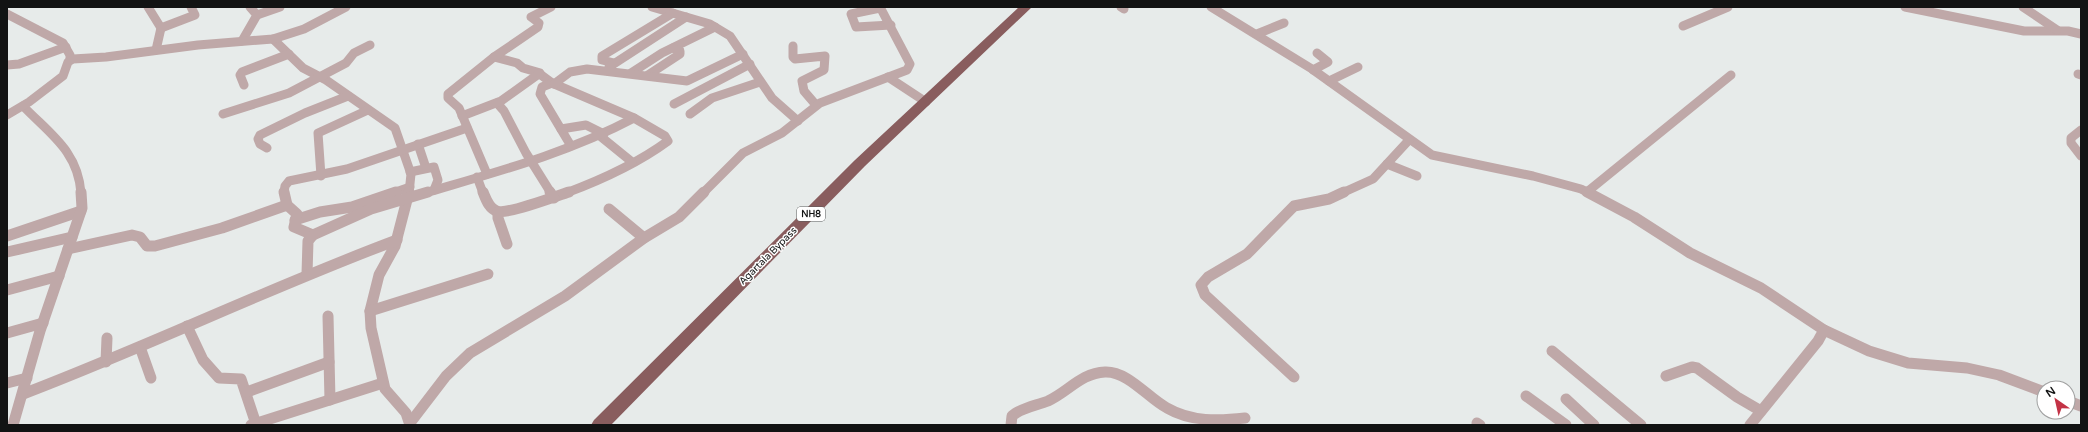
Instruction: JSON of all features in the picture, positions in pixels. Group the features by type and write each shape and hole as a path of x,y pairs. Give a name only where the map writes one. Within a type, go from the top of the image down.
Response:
{"highway":[{"name":"Agartala Bypass","path":"600,425 860,163 1026,7"}],"street":[{"path":"156,50 161,28 149,8 160,7"},
{"path":"161,28 195,15 191,7"},
{"path":"250,7 257,15"},
{"path":"242,41 257,15 280,7"},
{"path":"70,60 79,57 106,57 156,50 273,39 304,29 346,7"},
{"path":"487,174 459,108 448,98 448,94 494,57 538,27 538,23 531,17 551,7"},
{"path":"653,7 715,27 733,39 760,82 777,104 798,121"},
{"path":"410,424 446,376 470,353 565,296 644,238 679,216 727,171 740,155 782,133 816,105 907,70 910,64 891,25 880,7 851,14 856,27 867,28 891,25"},
{"path":"1211,7 1314,70 1409,140 1432,155 1440,158 1533,176 1566,184 1587,192 1634,217 1690,253 1761,288 1824,330 1869,351 1908,363 1967,368 1999,374 2036,389"},
{"path":"1683,26 1728,7"},
{"path":"1905,7 2024,31 2057,30 2081,34"},
{"path":"2023,7 2057,30"},
{"path":"614,63 602,60 602,56 673,13"},
{"path":"7,14 35,26 63,43 70,55 70,60 63,76 23,106 7,115"},
{"path":"604,70 686,17"},
{"path":"1257,34 1284,23"},
{"path":"631,73 673,48 715,27"},
{"path":"273,39 303,68 320,77 395,128 400,138 410,172 410,192 397,240 379,275 370,311 371,328 385,389 406,413 410,424"},
{"path":"223,114 289,93 346,63 358,49 370,45"},
{"path":"793,46 792,57 825,56 824,70 802,81 804,91 816,105"},
{"path":"7,65 19,64 66,47"},
{"path":"648,75 680,54 680,51 673,48"},
{"path":"1314,70 1328,62 1317,53"},
{"path":"244,85 240,75 242,72 289,54"},
{"path":"571,146 540,94 542,87 553,84 573,71 587,69 648,75 687,81 726,60 743,54"},
{"path":"477,178 487,201 492,209 498,212 554,198 582,187 666,144 668,141 665,136 634,118 553,84 540,73 523,68 516,63 494,57"},
{"path":"674,104 750,64"},
{"path":"1329,81 1358,67"},
{"path":"462,116 497,103 540,73"},
{"path":"1587,192 1731,75"},
{"path":"888,77 926,102"},
{"path":"690,114 712,98 760,82"},
{"path":"267,148 260,144 258,139 260,135 305,113 348,96"},
{"path":"497,103 504,111 530,161 554,198"},
{"path":"13,425 43,323 81,211 81,190 74,160 60,142 23,106"},
{"path":"321,176 318,133 368,110"},
{"path":"295,220 320,212 352,207 410,192 434,190 477,178 602,135 634,118"},
{"path":"561,129 586,125 602,135 632,162"},
{"path":"313,235 294,227 296,212 287,205 284,194 286,184 289,181 321,176 347,169 467,128"},
{"path":"2081,130 2071,138 2071,143 2081,156"},
{"path":"1294,377 1205,295 1201,285 1208,277 1247,254 1294,206 1329,198 1373,179 1409,140"},
{"path":"418,144 426,168"},
{"path":"1386,164 1416,176"},
{"path":"410,172 433,167 436,169 438,180 434,190"},
{"path":"307,274 308,241 313,235 410,192"},
{"path":"68,249 132,235 140,237 147,246 156,246 222,228 287,205"},
{"path":"609,209 644,238"},
{"path":"7,236 81,211"},
{"path":"498,212 498,218 507,244"},
{"path":"7,252 72,237"},
{"path":"23,394 106,362 307,274 397,240"},
{"path":"370,311 488,274"},
{"path":"7,290 59,276"},
{"path":"328,316 330,400"},
{"path":"7,333 43,323"},
{"path":"188,326 203,360 219,378 241,379 247,392 254,425 272,422 330,400 383,383"},
{"path":"1750,425 1818,341 1824,330"},
{"path":"106,362 107,338"},
{"path":"140,347 151,378"},
{"path":"1552,351 1641,425"},
{"path":"247,392 329,362"},
{"path":"1666,376 1692,366 1737,397 1761,411"},
{"path":"1011,425 1012,416 1017,411 1053,398 1084,376 1107,372 1120,375 1149,398 1168,409 1185,416 1216,421 1245,418"},
{"path":"7,383 27,378"},
{"path":"1526,396 1566,425"},
{"path":"1566,399 1594,425"}]}
